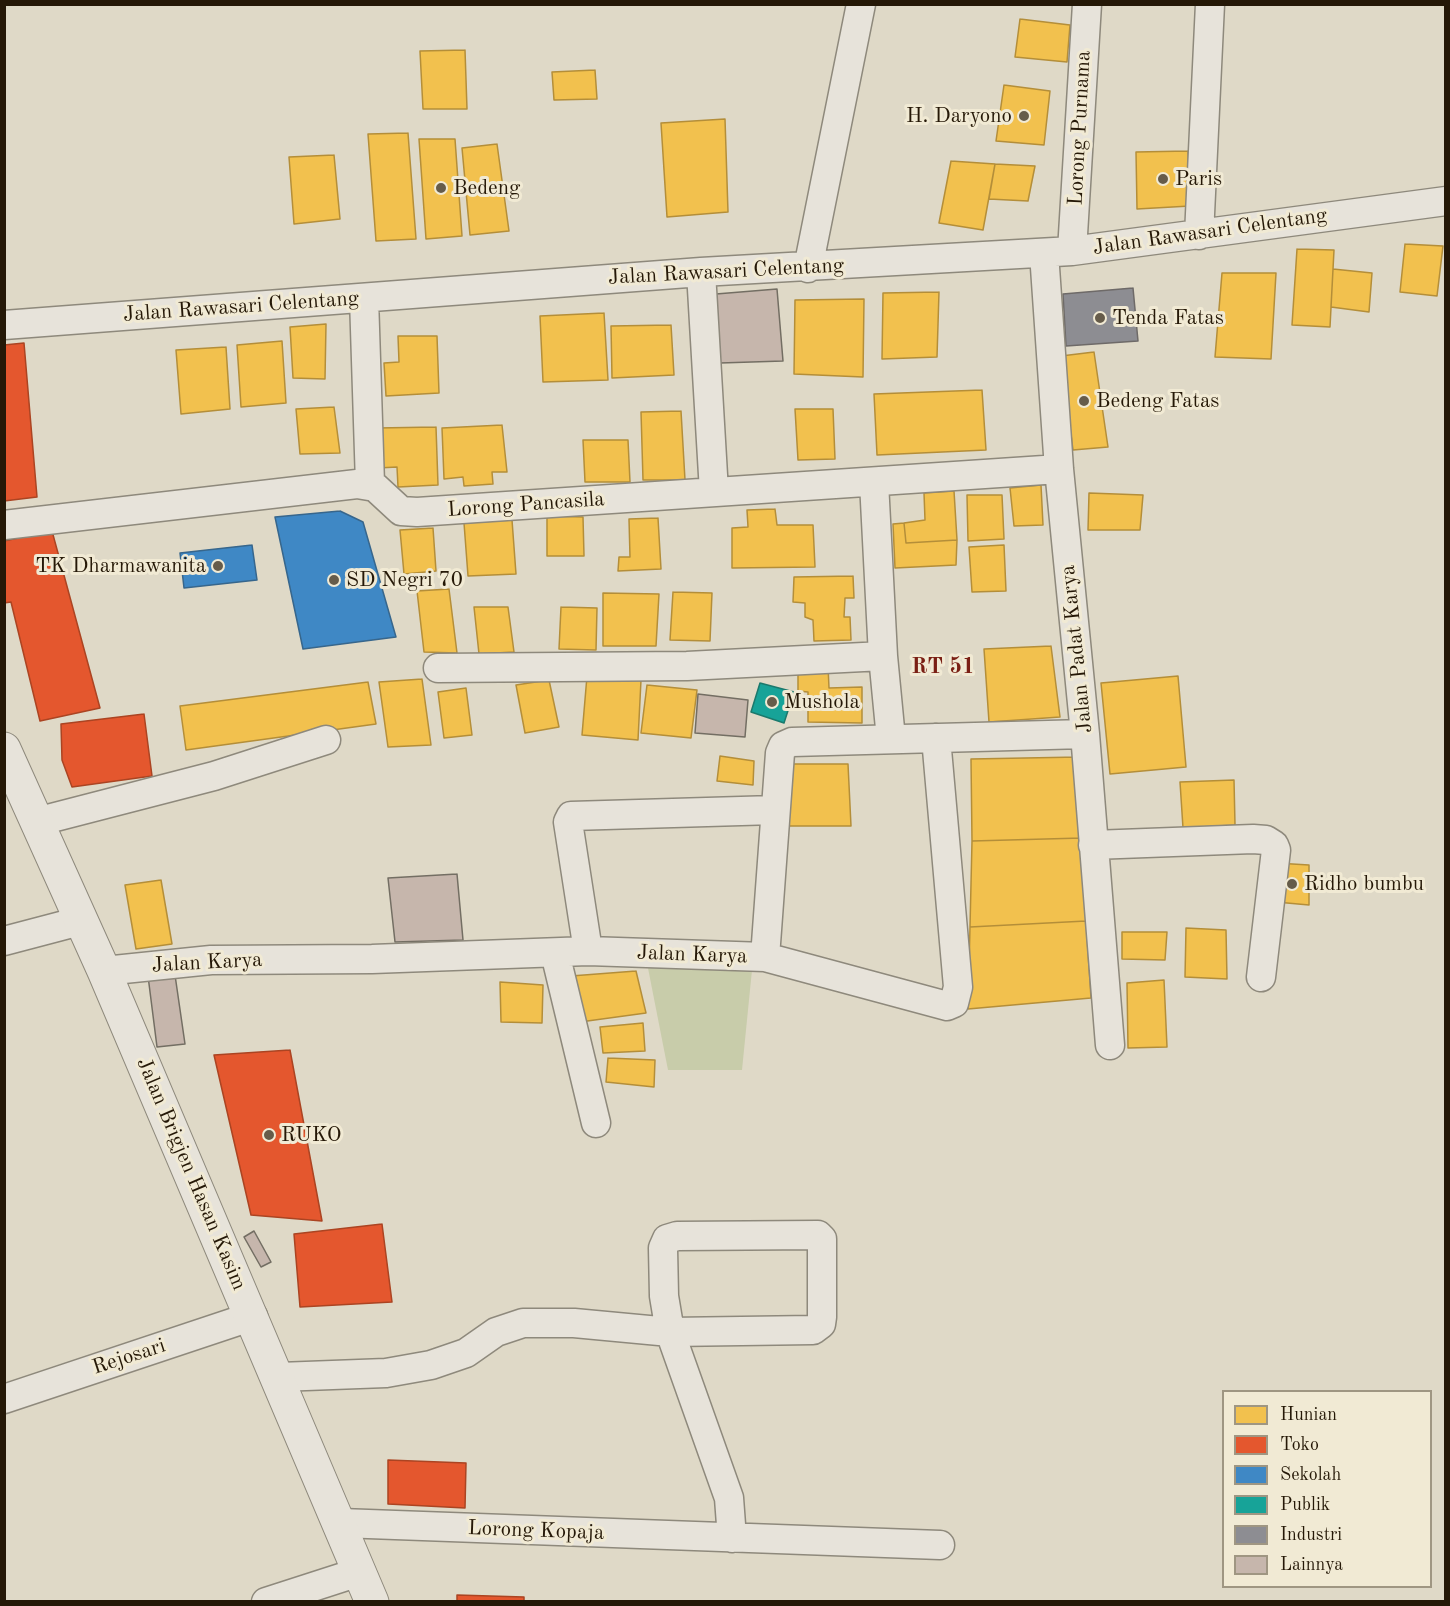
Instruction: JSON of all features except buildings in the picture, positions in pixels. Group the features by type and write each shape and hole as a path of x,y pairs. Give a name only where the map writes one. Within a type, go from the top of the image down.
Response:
{"street":[{"path":"808,268 861,4"},
{"name":"Lorong Purnama","path":"1072,251 1087,4"},
{"path":"1199,235 1210,4"},
{"name":"Jalan Rawasari Celentang","path":"4,325 701,272 808,268 1072,251 1446,201"},
{"name":"Jalan Padat Karya","path":"1044,253 1059,469 1085,734 1110,1045"},
{"path":"701,272 714,492"},
{"path":"4,525 329,486 370,484 364,297"},
{"name":"Lorong Pancasila","path":"370,484 397,509 406,512 1059,469"},
{"path":"874,482 883,656 891,739"},
{"path":"438,668 687,666 883,656"},
{"name":"Jalan Karya","path":"104,971 211,960 372,959 588,951 765,957 780,753 787,743 1085,734"},
{"path":"765,957 947,1006 954,1003 958,987 936,738"},
{"path":"36,822 214,776 326,740"},
{"name":"Jalan Brigjen Hasan Kasim","path":"4,749 104,971 279,1377 366,1587"},
{"path":"588,951 568,822 571,816 775,810"},
{"path":"1093,844 1253,839 1266,840 1274,845 1276,850 1262,977"},
{"path":"4,941 80,921"},
{"path":"555,953 596,1123"},
{"path":"279,1377 386,1373 431,1365 466,1353 496,1332 523,1323 574,1323 670,1332 818,1329 822,1317 822,1239 818,1235 677,1236 667,1239 663,1252 664,1296 670,1332 729,1498 732,1538"},
{"name":"Rejosari","path":"4,1399 253,1316"},
{"name":"Lorong Kopaja","path":"341,1523 940,1545"},
{"path":"266,1602 366,1587"}],"green space":[{"path":"647,963 752,970 742,1070 668,1070"}],"place":[{"name":"H. Daryono","path":"1024,116"},
{"name":"Paris","path":"1163,179"},
{"name":"Bedeng","path":"441,188"},
{"name":"Tenda Fatas","path":"1100,318"},
{"name":"Bedeng Fatas","path":"1084,401"},
{"name":"TK Dharmawanita","path":"218,566"},
{"name":"SD Negri 70","path":"334,580"},
{"name":"Mushola","path":"772,702"},
{"name":"Ridho bumbu","path":"1292,884"},
{"name":"RUKO","path":"269,1135"}],"district":[{"name":"RT 51","path":"943,667"}]}
